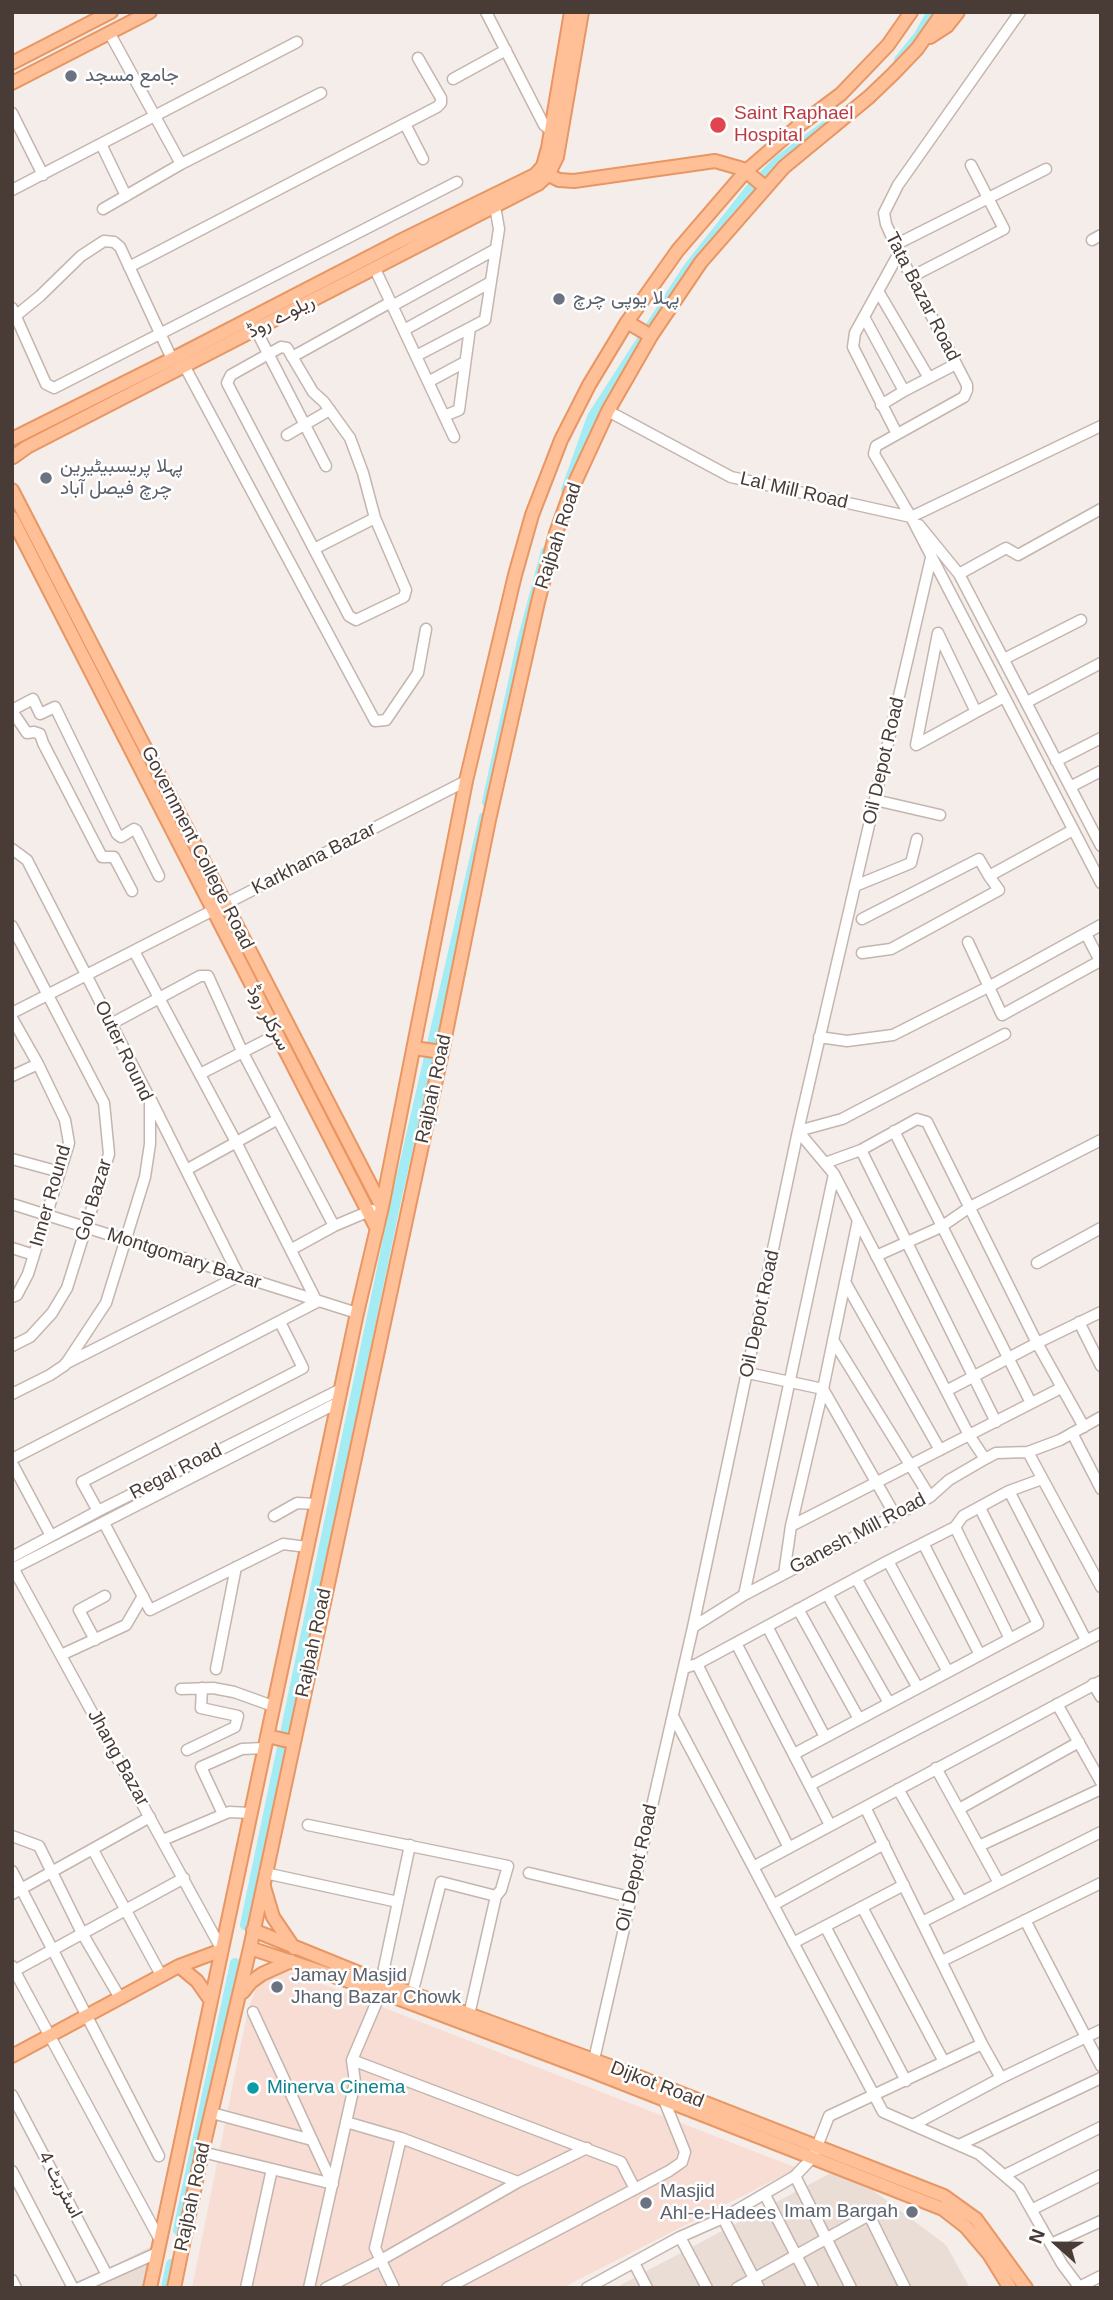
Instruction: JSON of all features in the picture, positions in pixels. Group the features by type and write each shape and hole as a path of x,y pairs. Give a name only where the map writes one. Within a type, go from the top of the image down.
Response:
{"main road":[{"path":"12,83 150,12"},
{"path":"544,173 570,12"},
{"path":"544,173 556,157 582,12"},
{"name":"Rajbah Road","path":"150,2288 198,2072 357,1312 382,1207 388,1166 417,1048 466,781 532,515 561,440 589,385 678,250 756,179 800,153 869,97 922,43 943,12"},
{"path":"922,43 947,26 958,12"},
{"name":"Rajbah Road","path":"174,2288 212,2113 217,2077 250,1948 290,1741 489,820 556,533 571,491 608,411 650,336 756,179 797,127 841,94 888,45 910,13"},
{"path":"12,63 106,14"},
{"path":"544,173 559,180 574,181 715,160 733,165 756,179"},
{"name":"ریلوے روڈ","path":"13,456 528,190 544,173"},
{"name":"ریلوے روڈ","path":"12,439 398,242 544,173"},
{"path":"629,323 650,336"},
{"path":"12,463 13,456"},
{"name":"Government College Road","path":"12,490 382,1207"},
{"path":"12,518 84,659 97,654"},
{"name":"سرکلر روڈ","path":"84,659 377,1229"},
{"path":"417,1048 440,1052"},
{"path":"363,1169 388,1166"},
{"path":"268,1741 290,1741"},
{"path":"239,1999 251,1982 293,1954 272,1917 264,1879"},
{"name":"Dijkot Road","path":"253,1930 293,1954 592,2066 626,2072 943,2208 966,2227 989,2254 1010,2288"},
{"name":"Dijkot Road","path":"250,1948 293,1954"},
{"path":"12,2056 161,1975 222,1950"},
{"path":"179,1966 197,1981 211,2001"},
{"name":"Dijkot Road","path":"381,1987 412,1994 469,2015 592,2066 664,2100 815,2152 910,2181 944,2196 963,2208 990,2235 1026,2288"},
{"path":"198,2072 217,2077"}],"street":[{"path":"486,12 544,125 551,131"},
{"name":"Tata Bazar Road","path":"1020,12 898,185 884,213 897,248 967,385 964,397 876,446 874,454 911,517 1101,883"},
{"path":"110,34 181,164"},
{"path":"12,190 297,42"},
{"path":"453,79 506,50"},
{"path":"129,267 441,103 418,58"},
{"path":"103,209 181,164 321,93"},
{"path":"12,113 43,175"},
{"path":"405,124 423,159"},
{"path":"101,144 126,196"},
{"path":"911,277 1004,229 971,165"},
{"path":"897,434 853,347 855,333 897,248 1046,169"},
{"path":"172,359 161,334 120,247 114,242 104,242 81,256 14,314 46,384 54,388 161,334 457,182"},
{"path":"416,356 485,320 499,229 495,206"},
{"path":"292,358 496,249"},
{"path":"375,269 454,437"},
{"path":"404,330 491,282"},
{"path":"878,291 929,378"},
{"path":"864,317 904,391"},
{"path":"444,416 459,410 470,328"},
{"path":"256,330 326,466"},
{"path":"285,347 313,393 330,410 350,438 363,472 375,519 406,590 404,597 353,619 349,616 227,383 231,376 268,355 285,347"},
{"path":"428,382 465,362"},
{"path":"881,405 956,364"},
{"path":"185,367 375,721 386,720 418,673 426,629"},
{"path":"287,435 330,410"},
{"name":"Lal Mill Road","path":"608,411 731,477 911,517"},
{"path":"911,517 1101,426"},
{"path":"959,574 1006,548 1018,555 1101,509"},
{"name":"Tata Bazar Road","path":"911,517 935,542 959,574 1101,846"},
{"path":"314,549 375,519"},
{"name":"Oil Depot Road","path":"592,2066 693,1627 797,1131 931,558"},
{"path":"1004,659 1081,620"},
{"path":"976,712 938,633 916,745 1004,697"},
{"path":"1027,702 1101,663"},
{"path":"132,891 114,856 102,857 40,734 26,733 12,711 33,699 40,714 55,707 117,834 121,836 136,830 159,876"},
{"path":"1056,761 1101,738"},
{"path":"1070,787 1101,771"},
{"name":"Karkhana Bazar","path":"12,1016 86,975 466,781"},
{"path":"875,800 940,815"},
{"path":"989,876 1073,830"},
{"path":"855,886 911,863 917,839"},
{"name":"Outer Round","path":"12,849 26,860 150,1099 150,1144 145,1177 106,1303 65,1365 12,1394"},
{"path":"862,919 979,859 999,890 891,948 862,954"},
{"path":"819,1037 847,1041 893,1035 1101,925"},
{"name":"Gol Bazar","path":"12,926 104,1103 109,1154 67,1288 52,1313 30,1337 12,1346"},
{"path":"968,942 1002,1015 1100,961 1086,934"},
{"path":"51,1536 12,1461 317,1302 292,1249 134,951"},
{"path":"111,1024 200,976 208,976 242,1051 334,1226"},
{"name":"Inner Round","path":"12,1016 65,1119 69,1143 28,1274 17,1295 12,1297"},
{"path":"200,1074 276,1034"},
{"path":"985,1459 969,1435 834,1174 797,1131 842,1119 1005,1034"},
{"path":"12,1076 38,1064"},
{"path":"65,1365 239,1276 150,1099"},
{"path":"186,1170 278,1119"},
{"path":"825,1163 861,1150 917,1119 927,1122 1037,1343 1084,1427"},
{"path":"894,1131 1031,1403"},
{"path":"876,1256 941,1227 970,1208 1101,1140"},
{"path":"861,1150 996,1422"},
{"path":"12,1159 60,1172"},
{"path":"744,1595 834,1174"},
{"name":"Montgomary Bazar","path":"12,1204 317,1302 357,1312"},
{"path":"292,1249 334,1226 382,1207"},
{"path":"784,1574 791,1526 858,1220"},
{"path":"1037,1263 1101,1228"},
{"path":"12,1248 34,1255"},
{"path":"845,1282 940,1450"},
{"path":"946,1391 1101,1311"},
{"path":"98,1511 82,1482 303,1368 280,1322"},
{"path":"1079,1322 1101,1366"},
{"path":"833,1340 930,1497"},
{"path":"748,1373 823,1389 895,1515"},
{"path":"791,1526 1061,1388"},
{"name":"Regal Road","path":"12,1557 98,1511 340,1395"},
{"name":"Regal Road","path":"13,1568 104,1523 340,1395"},
{"name":"Ganesh Mill Road","path":"693,1627 744,1595 930,1497 949,1480 996,1453 1028,1452 1101,1417"},
{"path":"1072,1433 1096,1469 1101,1489"},
{"path":"1028,1452 1101,1587"},
{"path":"684,1668 697,1664 955,1527 963,1516 1009,1491 1042,1479"},
{"path":"1009,1491 1086,1640"},
{"path":"274,1516 297,1503 316,1504"},
{"path":"793,1754 1038,1624 980,1508"},
{"path":"104,1523 150,1610 284,1544 307,1547"},
{"path":"955,1527 1010,1639"},
{"path":"923,1544 980,1655"},
{"path":"887,1561 948,1672"},
{"path":"216,1669 236,1567"},
{"name":"Jhang Bazar","path":"13,1568 222,1950"},
{"path":"856,1578 918,1688"},
{"path":"827,1594 889,1703"},
{"path":"95,1640 79,1610 105,1596"},
{"path":"61,1655 126,1625 143,1596"},
{"path":"798,1609 859,1719"},
{"path":"767,1626 825,1737"},
{"path":"810,1785 1101,1633"},
{"path":"736,1643 830,1825"},
{"path":"697,1664 789,1848"},
{"path":"753,1867 1097,1683 1101,1697"},
{"path":"187,1750 235,1727 238,1716 201,1708 202,1688"},
{"path":"181,1689 213,1688 234,1692 273,1706"},
{"path":"1058,1704 1101,1782"},
{"path":"673,1716 883,2112 979,2154 1019,2188 1062,2264 1079,2287 1101,2276"},
{"path":"223,1814 201,1767 268,1741"},
{"path":"959,1809 1079,1742"},
{"path":"936,1769 999,1883"},
{"path":"898,1789 962,1902"},
{"path":"979,1846 1101,1789"},
{"path":"865,1807 1001,2078"},
{"path":"163,1840 223,1814 239,1811 251,1813"},
{"path":"17,1891 150,1817"},
{"path":"308,1825 508,1866 501,1890 496,1896 469,2015"},
{"path":"922,1922 1101,1832"},
{"path":"12,1836 39,1846 82,1933 120,1998"},
{"path":"773,1905 884,1844"},
{"path":"309,2288 355,2082 352,2060 381,1987 410,1845"},
{"path":"93,1850 161,1975"},
{"path":"12,1871 17,1891 54,1950 89,2015 159,2156"},
{"path":"529,1873 630,1897"},
{"path":"79,2288 159,2247 13,1970 184,1878"},
{"path":"264,1879 398,1902"},
{"path":"412,1994 441,1882 496,1896"},
{"path":"942,1961 1101,1883"},
{"path":"793,1943 904,1885"},
{"path":"862,1907 944,2063"},
{"path":"1025,1920 1101,2066"},
{"path":"825,1926 906,2081"},
{"path":"253,2012 333,2185"},
{"path":"913,2125 1001,2078 1101,2030"},
{"path":"587,2288 603,2284 680,2237 723,2218 795,2176 815,2152 829,2116 982,2044"},
{"path":"352,2060 621,2162 635,2189"},
{"path":"960,2145 1101,2078"},
{"name":"اسٹریٹ 4","path":"12,2095 107,2275"},
{"path":"447,2288 682,2162 685,2152 664,2100"},
{"path":"212,2113 312,2140"},
{"path":"346,2122 401,2138 518,2182"},
{"path":"1005,2175 1101,2127"},
{"path":"394,2288 375,2248 401,2138"},
{"path":"326,2288 518,2182 587,2148"},
{"path":"202,2152 333,2185"},
{"path":"246,2288 272,2169"},
{"path":"12,2171 72,2288"},
{"path":"1033,2209 1101,2175"},
{"path":"795,2176 852,2288"},
{"path":"765,2195 813,2288"},
{"path":"737,2288 757,2283 796,2255 869,2215 905,2288"},
{"path":"723,2218 757,2283"},
{"path":"1051,2244 1101,2221"},
{"path":"680,2237 707,2288"},
{"path":"634,2263 647,2288"},
{"path":"12,2280 16,2288"}],"shaded area":[{"path":"284,1969 797,2168 562,2288 192,2288 248,2009 258,1985"},
{"path":"842,2167 946,2245 970,2288 615,2288"},
{"path":"152,2246 143,2288 71,2288"}],"waterway":[{"path":"899,60 919,35 932,12"},
{"path":"566,490 592,417 688,268 750,189 778,161 825,126"},
{"path":"487,802 522,641 546,551"},
{"path":"245,1925 396,1201 484,817"},
{"path":"178,2230 235,1963"},
{"path":"166,2288 171,2264"}],"place":[{"name":"جامع مسجد","path":"71,76"},
{"name":"Saint Raphael Hospital","path":"718,125"},
{"name":"پہلا یوپی چرچ","path":"559,299"},
{"name":"پہلا پریسبیٹیرین چرچ فیصل آباد","path":"46,478"},
{"name":"Jamay Masjid Jhang Bazar Chowk","path":"277,1987"},
{"name":"Minerva Cinema","path":"253,2088"},
{"name":"Masjid Ahl-e-Hadees","path":"646,2203"},
{"name":"Imam Bargah","path":"912,2212"}]}
